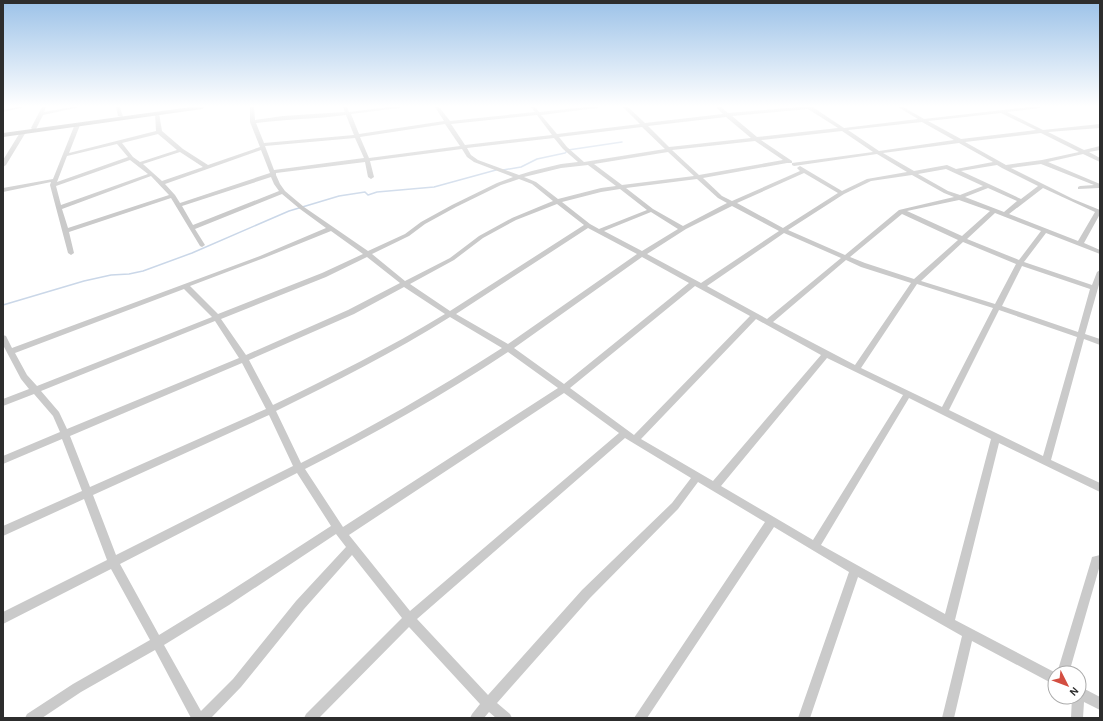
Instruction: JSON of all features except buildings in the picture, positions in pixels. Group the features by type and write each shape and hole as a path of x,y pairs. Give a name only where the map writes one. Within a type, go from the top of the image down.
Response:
{"street":[{"path":"3,165 18,141"},
{"path":"71,141 54,182 71,253"},
{"path":"66,155 124,141"},
{"path":"170,141 207,167"},
{"path":"261,141 277,184 283,192 300,206 368,254 405,284 450,314 508,348 634,440 855,570 1047,675"},
{"path":"162,183 263,146 313,141"},
{"path":"359,141 368,160 371,177"},
{"path":"460,141 469,156 476,161 522,177 543,189 588,225 599,231 826,354 907,395 1100,488"},
{"path":"179,206 274,173 463,146 513,141"},
{"path":"559,141 565,148 585,163 622,187 651,210 683,229"},
{"path":"659,141 720,197 730,204 784,231 845,258 1100,342"},
{"path":"3,403 76,372 324,275 407,235 423,223 480,192 545,169 735,141"},
{"path":"758,141 787,161 842,194"},
{"path":"859,141 876,152 959,198 1100,252"},
{"path":"794,164 960,141 1004,167 1099,212 1080,244"},
{"path":"1060,141 1100,160"},
{"path":"118,142 131,158 162,183 173,196 202,245"},
{"path":"1004,167 1042,162 1100,148"},
{"path":"139,164 181,150"},
{"path":"3,190 54,182 131,158"},
{"path":"3,460 244,359 351,312 452,259 481,237 514,219 558,201 601,190 698,177 787,161"},
{"path":"1042,162 1100,186"},
{"path":"955,171 997,163"},
{"path":"31,718 49,705 109,668 156,643 340,530 563,389 699,284 842,194 869,180 943,168 955,171 1021,200"},
{"path":"3,618 352,441 400,414 508,348 642,254 683,229 730,204 804,171"},
{"path":"59,208 152,174"},
{"path":"768,322 901,211 959,198 988,186"},
{"path":"1004,215 1021,200 1042,186"},
{"path":"1080,188 1100,186"},
{"path":"191,228 283,192"},
{"path":"66,231 173,196"},
{"path":"599,231 651,210"},
{"path":"901,211 962,239 1020,263 1094,288"},
{"path":"856,369 916,281 994,211"},
{"path":"3,531 271,410 341,376 406,341 588,225"},
{"path":"7,350 186,286 332,228"},
{"path":"944,412 1020,263 1045,231"},
{"path":"1046,462 1094,288 1100,272"},
{"path":"186,286 217,318 244,359 271,410 298,468 340,530 409,619 488,703 506,718"},
{"path":"634,440 756,315"},
{"path":"3,338 7,350 24,377 56,414 66,434 113,562 198,718"},
{"path":"714,487 826,354"},
{"path":"815,546 907,395"},
{"path":"310,718 409,619 625,433"},
{"path":"949,622 996,437"},
{"path":"476,718 586,594 675,506 697,477"},
{"path":"640,718 772,521"},
{"path":"202,718 237,683 300,605 353,547"},
{"path":"1065,665 1096,561 1100,560"},
{"path":"804,718 855,570"},
{"path":"948,718 968,633"},
{"path":"1087,697 1100,704"},
{"path":"1077,718 1078,705"}],"waterway":[{"path":"503,170 521,167 537,159 565,153 568,150 622,142"},
{"path":"3,305 84,281 111,275 129,274 143,271 192,253 289,211 339,196 365,192 368,195 377,192 434,187 496,170"}]}
